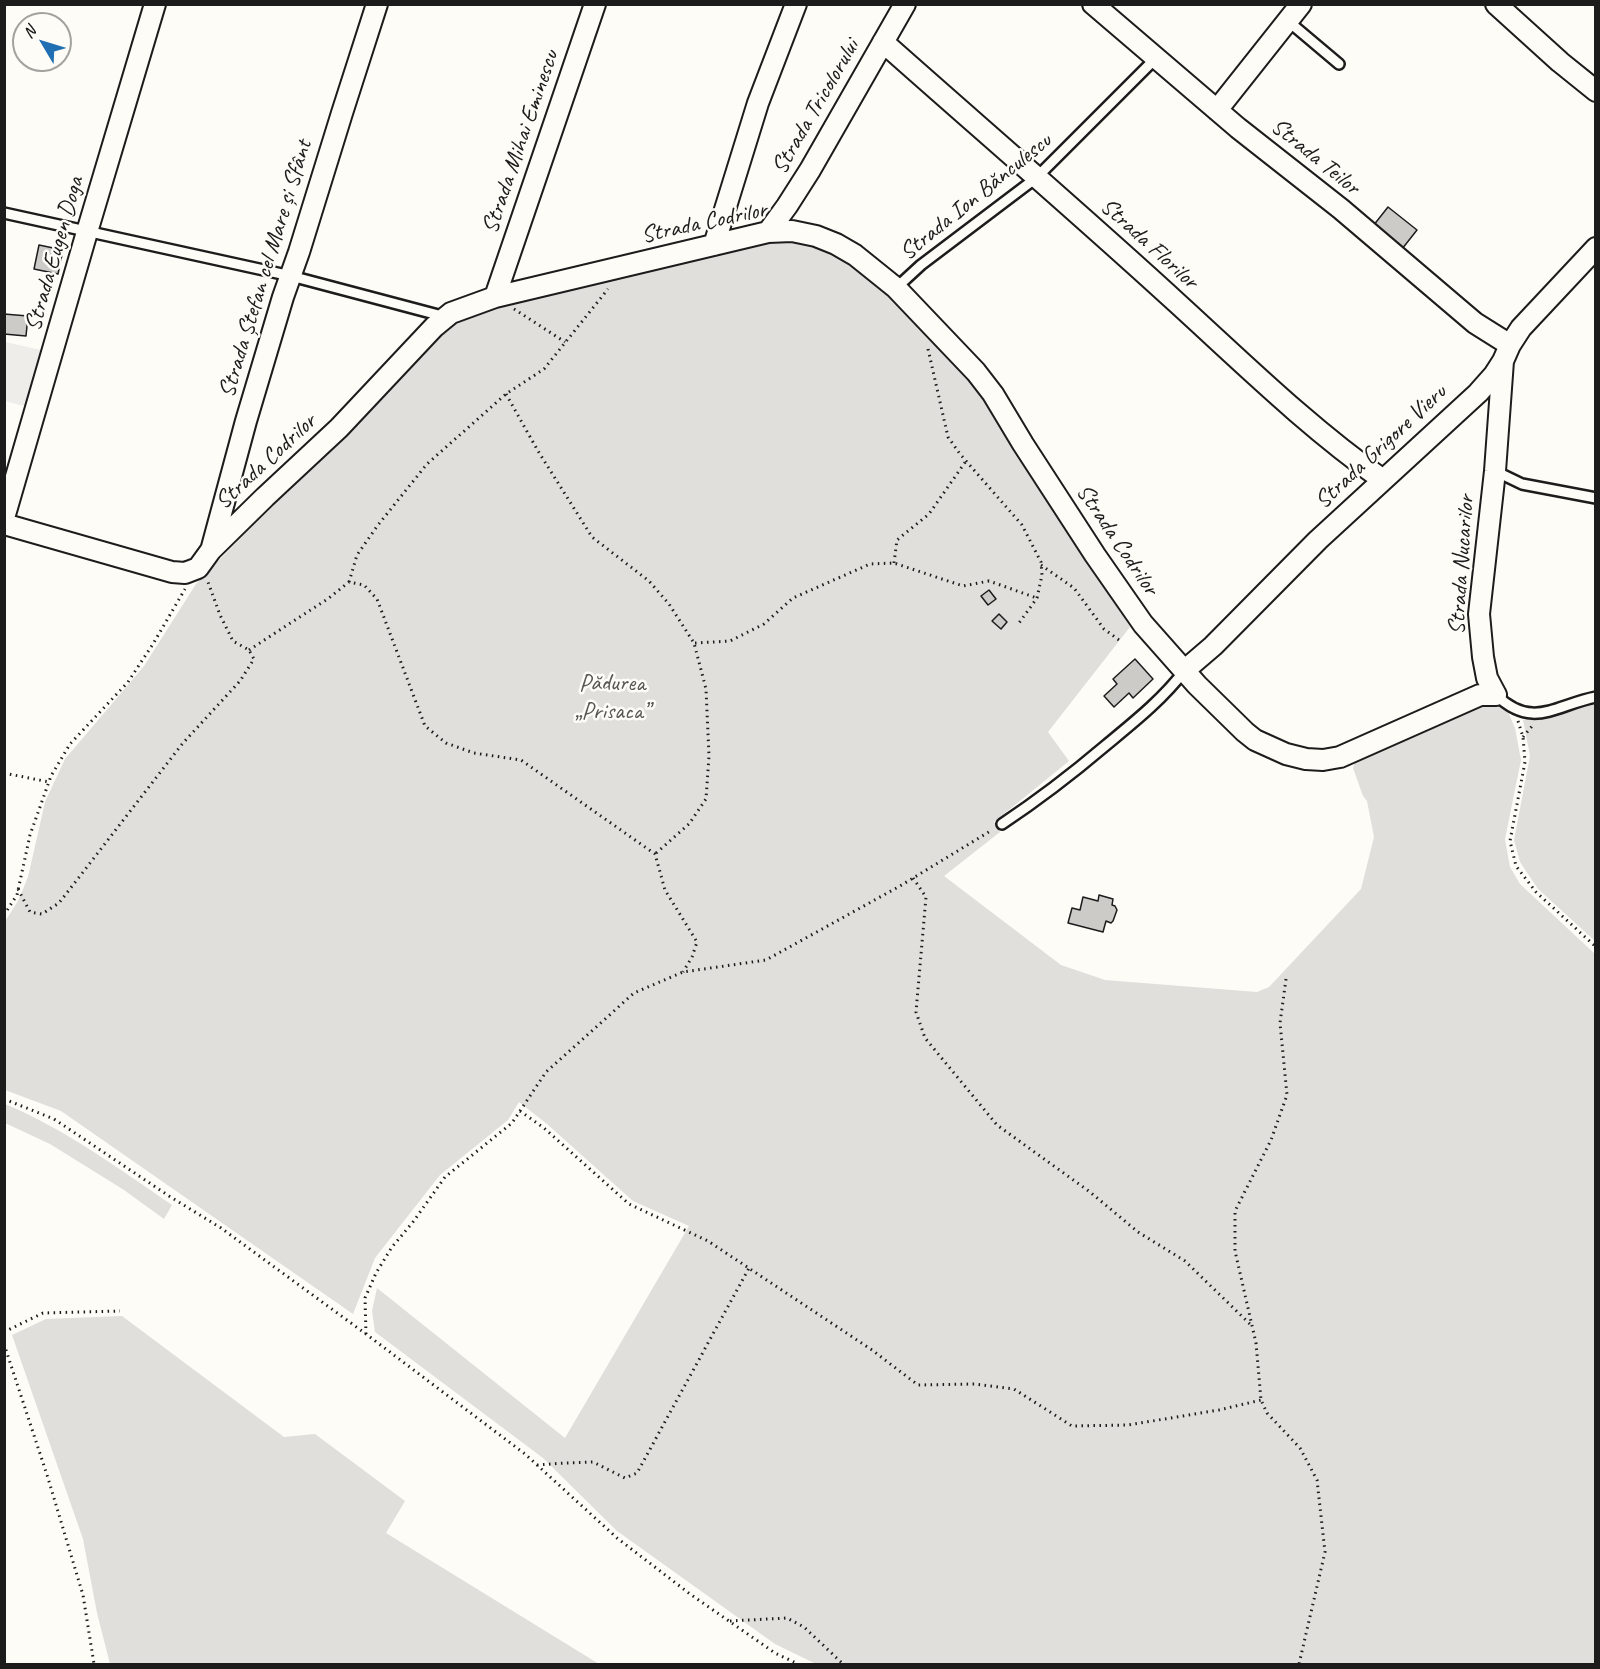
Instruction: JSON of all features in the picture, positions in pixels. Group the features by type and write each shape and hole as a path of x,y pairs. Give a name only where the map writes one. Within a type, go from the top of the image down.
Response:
{"street":[{"name":"Strada Eugen Doga","path":"4,518 155,4"},
{"name":"Strada Ștefan cel Mare și Sfânt","path":"211,550 246,422 377,4"},
{"name":"Strada Mihai Eminescu","path":"495,297 595,4"},
{"path":"714,245 758,103 796,4"},
{"name":"Strada Tricolorului","path":"768,232 804,179 904,4"},
{"path":"1217,110 1301,4"},
{"path":"1496,4 1596,91"},
{"name":"Strada Teilor","path":"1098,6 1238,128 1341,209 1475,323 1506,353"},
{"name":"Strada Florilor","path":"884,42 1176,302 1278,397 1383,480"},
{"name":"Strada Codrilor","path":"198,568 211,550 339,428 434,327 451,313 495,297 768,232 792,231 816,236 855,255 896,288 976,372 993,394 1095,555 1143,624 1197,685 1255,740 1286,754 1306,759 1323,760 1340,757 1480,694 1496,695"},
{"name":"Strada Grigore Vieru","path":"1185,670 1213,646 1318,540 1478,393 1494,375 1521,328 1596,248"},
{"name":"Strada Nucarilor","path":"1496,695 1487,678 1479,614 1506,353"},
{"path":"4,524 172,572 185,573 198,568"}],"lane":[{"path":"1288,21 1339,64"},
{"name":"Strada Ion Bănculescu","path":"896,288 921,265 1036,178 1156,58"},
{"path":"4,213 291,276 446,317"},
{"name":"Strada Nucarilor","path":"1495,471 1522,484 1596,498"},
{"path":"1002,824 1039,799 1150,709 1185,670"},
{"path":"1496,695 1506,705 1530,714 1550,712 1596,696"}],"path":[{"path":"249,650 329,598 349,582 357,555 427,464 506,394 544,369 627,266"},
{"path":"495,297 566,342"},
{"path":"928,347 948,437 1022,525 1041,562 1042,575 1037,597 1019,623"},
{"path":"506,394 538,451 592,537 649,582 669,604 694,643 706,689 709,756 706,799 689,824 656,854"},
{"path":"894,562 897,540 929,514 966,461"},
{"path":"694,643 730,641 764,624 793,598 870,564 894,562 963,586 989,581 1037,597"},
{"path":"1041,565 1074,588 1104,629 1119,640"},
{"path":"4,915 17,896 18,889 30,835 51,776 70,744 128,682 198,568 210,585 220,615 233,641 249,650 254,659 240,681 183,743 58,903 42,914 30,912 18,889"},
{"path":"349,582 364,585 377,598 425,726 446,743 474,753 521,760 656,854 665,890 697,942 692,957 683,972"},
{"path":"1514,709 1523,738 1525,762 1509,841 1516,866 1536,892 1596,947"},
{"path":"4,773 49,782"},
{"path":"366,1334 365,1298 376,1273 392,1247 445,1177 512,1123 546,1072 634,993 683,972 766,960 913,878 1002,824"},
{"path":"913,878 926,897 916,1012 925,1038 997,1125 1090,1192 1137,1232 1185,1261 1252,1326"},
{"path":"1286,979 1280,1023 1287,1095 1271,1140 1234,1211 1235,1251 1256,1343 1261,1400 1267,1413 1300,1448 1317,1480 1325,1552 1299,1665"},
{"path":"4,1099 54,1119 168,1196 221,1228 525,1454 617,1538 690,1594 775,1653 798,1665"},
{"path":"520,1111 544,1128 629,1204 708,1241 872,1350 918,1385 975,1384 1014,1389 1072,1426 1128,1425 1219,1410 1261,1400"},
{"path":"537,1465 593,1462 624,1479 637,1473 749,1268"},
{"path":"4,1332 44,1313 120,1311"},
{"path":"4,1344 83,1595 94,1665"},
{"path":"729,1621 787,1618 804,1627 843,1665"}],"shaded area":[{"path":"5,342 41,350 28,407 5,401"}],"green space":[{"name":"Pădurea „Prisaca”","path":"776,241 808,244 848,259 890,291 968,372 1130,627 1048,732 1069,761 994,822 1000,832 944,876 1061,965 1105,980 1257,992 1269,987 1361,889 1374,837 1367,801 1353,768 1357,754 1487,701 1508,712 1515,728 1521,760 1505,839 1510,867 1520,884 1595,954 1595,1664 816,1664 775,1644 617,1531 543,1458 375,1332 372,1311 377,1288 565,1438 689,1226 633,1201 519,1102 508,1120 440,1175 375,1258 353,1314 61,1111 5,1090 4,923 18,901 28,877 45,802 65,759 144,666 196,584 453,319"},
{"path":"1595,703 1595,941 1538,889 1520,862 1514,840 1530,756 1523,720"},
{"path":"5,1104 70,1137 172,1205 164,1219 124,1190 50,1144 5,1123"},
{"path":"122,1316 284,1437 315,1434 405,1501 386,1533 599,1664 110,1664 97,1613 83,1539 12,1335 46,1319"}],"building":[{"path":"1388,207 1417,230 1402,249 1373,226"},
{"path":"39,245 63,250 58,274 34,269"},
{"path":"4,314 28,316 26,336 4,334"},
{"path":"989,590 996,599 988,605 981,596"},
{"path":"999,614 1007,622 1001,629 992,621"},
{"path":"1135,659 1153,679 1133,698 1129,693 1114,707 1104,696 1117,684 1113,679"},
{"path":"1099,895 1113,899 1112,905 1117,910 1111,923 1106,921 1103,932 1068,923 1072,908 1080,910 1083,897 1098,901"}]}
